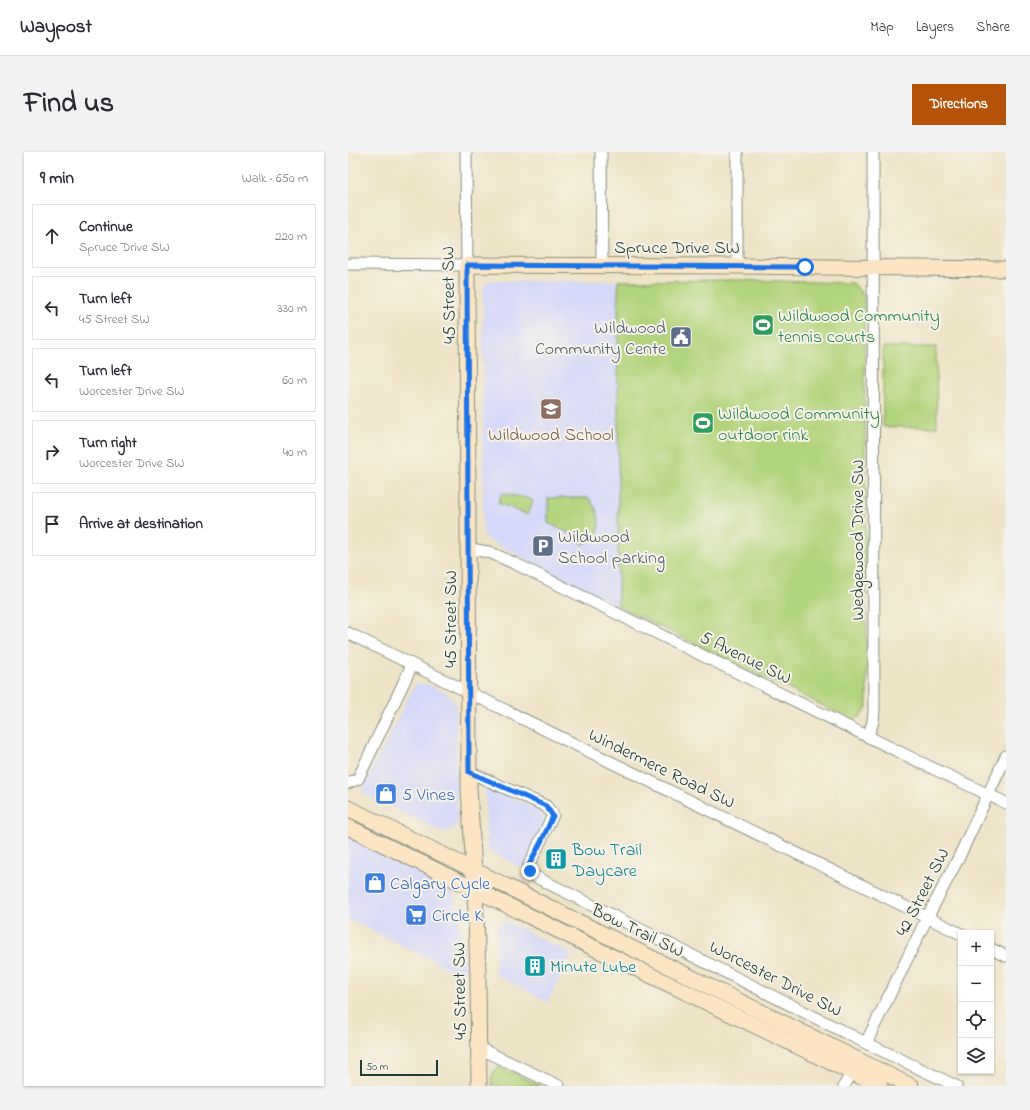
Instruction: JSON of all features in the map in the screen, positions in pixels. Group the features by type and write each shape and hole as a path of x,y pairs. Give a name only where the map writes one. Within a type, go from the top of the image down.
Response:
{"street":[{"name":"45 Street SW","path":"466,152 469,772 478,982 479,1086"},
{"path":"601,152 602,266"},
{"path":"737,152 738,266"},
{"name":"Wedgewood Drive SW","path":"868,736 873,722 874,710 873,152"},
{"name":"Spruce Drive SW","path":"348,264 1006,269"},
{"name":"5 Avenue SW","path":"469,548 489,552 516,564 1006,803"},
{"name":"Windermere Road SW","path":"348,633 958,933"},
{"path":"348,783 358,779 412,665"},
{"name":"42 Street SW","path":"866,1043 959,857 1006,756"},
{"name":"Worcester Drive SW","path":"469,772 546,806 553,816 529,865 530,871 534,876 866,1043 956,1086"},
{"name":"Bow Trail SW","path":"348,808 912,1086"},
{"name":"Bow Trail SW","path":"348,827 880,1086"},
{"path":"994,950 1006,956"},
{"path":"479,1048 559,1086"},
{"path":"844,1086 852,1072"}],"shaded area":[{"name":"Wildwood School","path":"488,281 618,281 618,606 488,540 483,534 483,289"},
{"path":"415,684 426,684 445,692 451,696 456,705 457,822 456,826 448,831 442,832 361,792"},
{"path":"485,787 493,788 540,811 545,823 523,868 487,850"},
{"path":"348,836 453,888 467,971 460,974 348,919"},
{"path":"507,922 571,954 548,1002 495,974 497,927 499,923"}],"green space":[{"path":"735,280 853,283 864,296 867,707 861,716 852,720 618,606 618,281"},
{"path":"883,347 936,347 937,427 883,427"},
{"path":"502,493 533,501 528,515 498,503"},
{"path":"548,498 589,498 595,508 599,520 597,536 584,544 576,540 575,536 548,523"},
{"path":"501,1067 541,1086 492,1086 492,1077 494,1072"}],"place":[{"name":"Wildwood Community tennis courts","path":"763,325"},
{"name":"Wildwood Community Cente","path":"681,337"},
{"name":"Wildwood School","path":"551,409"},
{"name":"Wildwood Community outdoor rink","path":"703,423"},
{"name":"Wildwood School parking","path":"543,546"},
{"name":"5 Vines","path":"386,794"},
{"name":"Bow Trail Daycare","path":"556,859"},
{"name":"Calgary Cycle","path":"375,883"},
{"name":"Circle K","path":"416,915"},
{"name":"Minute Lube","path":"535,966"}],"route":[{"path":"530,871 529,865 553,816 546,806 469,772 467,265 805,267"}]}
